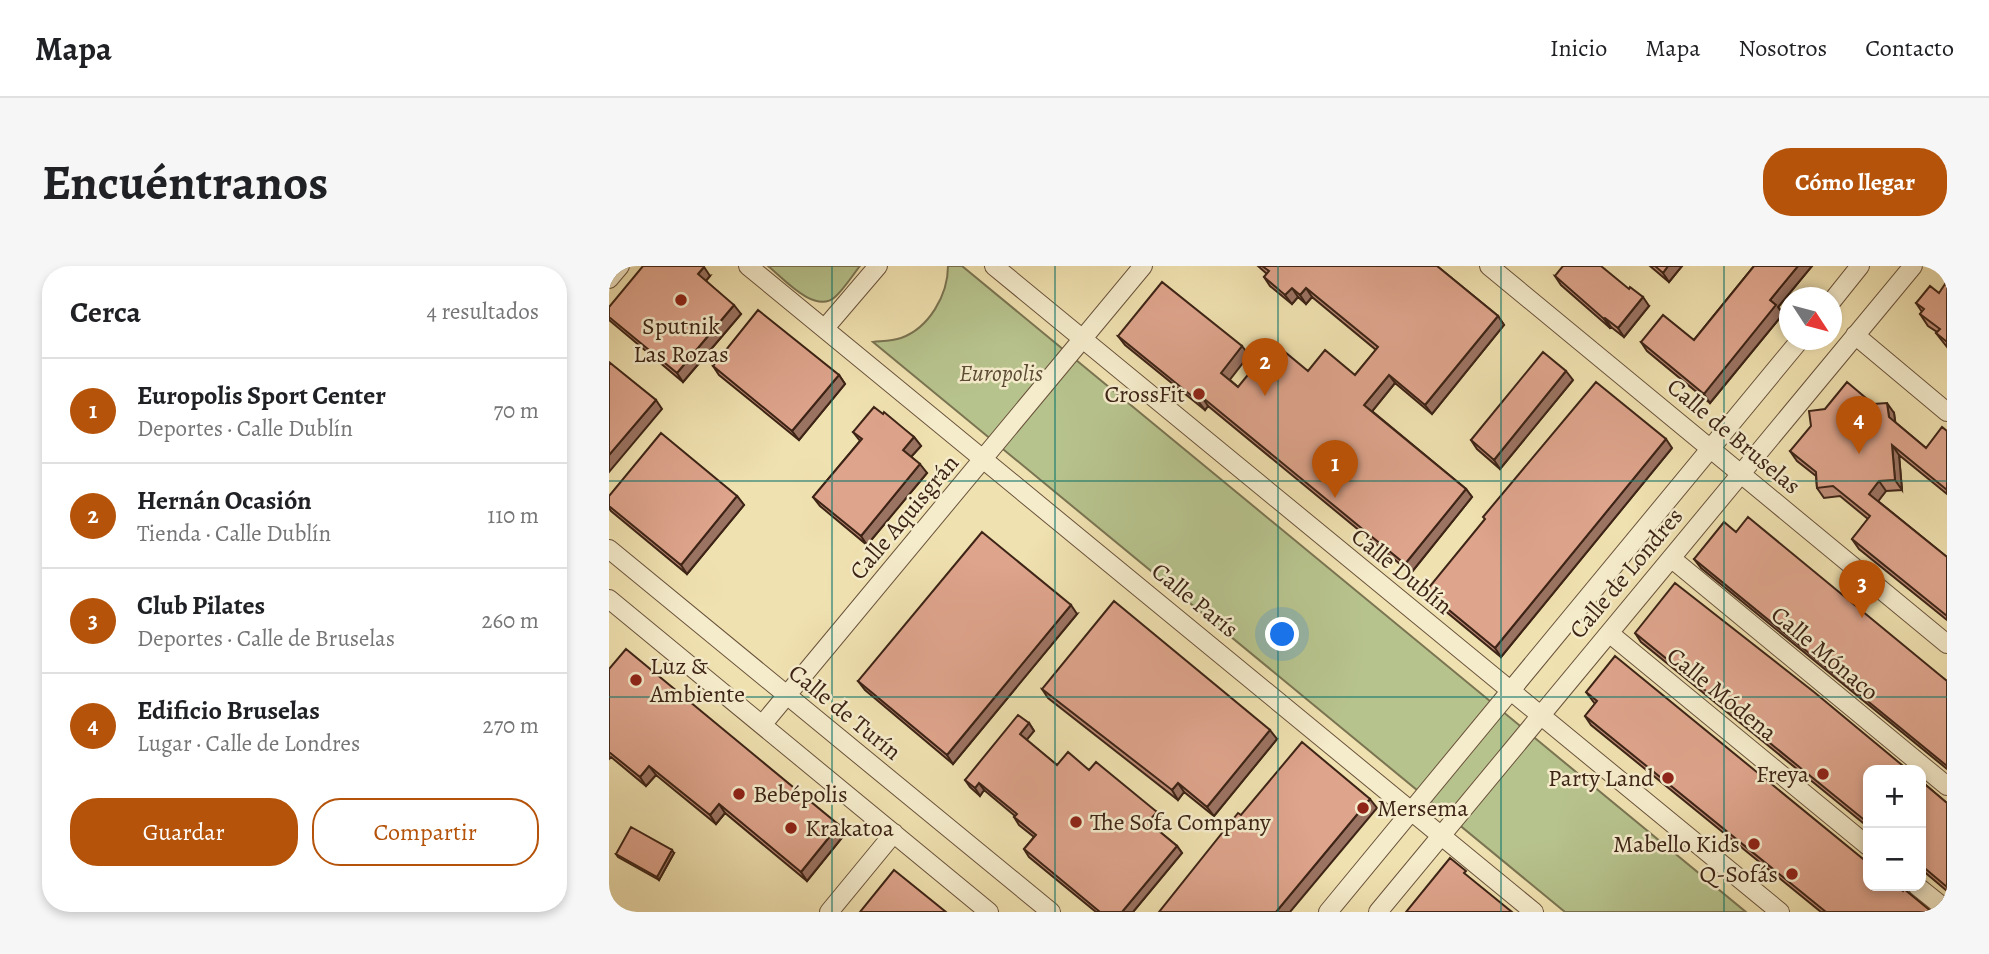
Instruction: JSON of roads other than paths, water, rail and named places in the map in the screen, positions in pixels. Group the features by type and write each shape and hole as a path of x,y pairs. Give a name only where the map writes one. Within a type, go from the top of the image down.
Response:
{"street":[{"path":"609,279 620,266"},
{"name":"Calle París","path":"748,266 1534,912"},
{"path":"825,328 878,266"},
{"name":"Calle Dublín","path":"993,266 1780,912"},
{"name":"Calle Aquisgrán","path":"762,725 1143,266"},
{"name":"Calle de Bruselas","path":"1489,266 1947,644"},
{"path":"1842,288 1860,266"},
{"name":"Calle de Londres","path":"1378,912 1913,266"},
{"path":"1855,335 1947,412"},
{"name":"Calle de Londres","path":"1328,912 1792,350"},
{"name":"Calle de Turín","path":"609,549 1051,912"},
{"name":"Calle Mónaco","path":"1671,558 1947,786"},
{"path":"609,599 989,912"},
{"name":"Calle Módena","path":"1609,633 1863,842"},
{"path":"829,912 894,834"},
{"path":"1923,891 1947,910"}],"place":[{"name":"Sputnik Las Rozas","path":"681,300"},
{"name":"CrossFit","path":"1199,394"},
{"name":"Hernán Ocasión","path":"1265,396"},
{"name":"Edificio Bruselas","path":"1859,454"},
{"name":"Europolis Sport Center","path":"1335,498"},
{"name":"Club Pilates","path":"1862,618"},
{"name":"Luz & Ambiente","path":"636,680"},
{"name":"Freya","path":"1823,774"},
{"name":"Party Land","path":"1668,778"},
{"name":"Bebépolis","path":"739,794"},
{"name":"Mersema","path":"1363,808"},
{"name":"The Sofa Company","path":"1076,822"},
{"name":"Krakatoa","path":"791,828"},
{"name":"Mabello Kids","path":"1754,844"},
{"name":"Q-Sofás","path":"1792,874"}],"park label":[{"name":"Europolis","path":"1001,373"}]}
